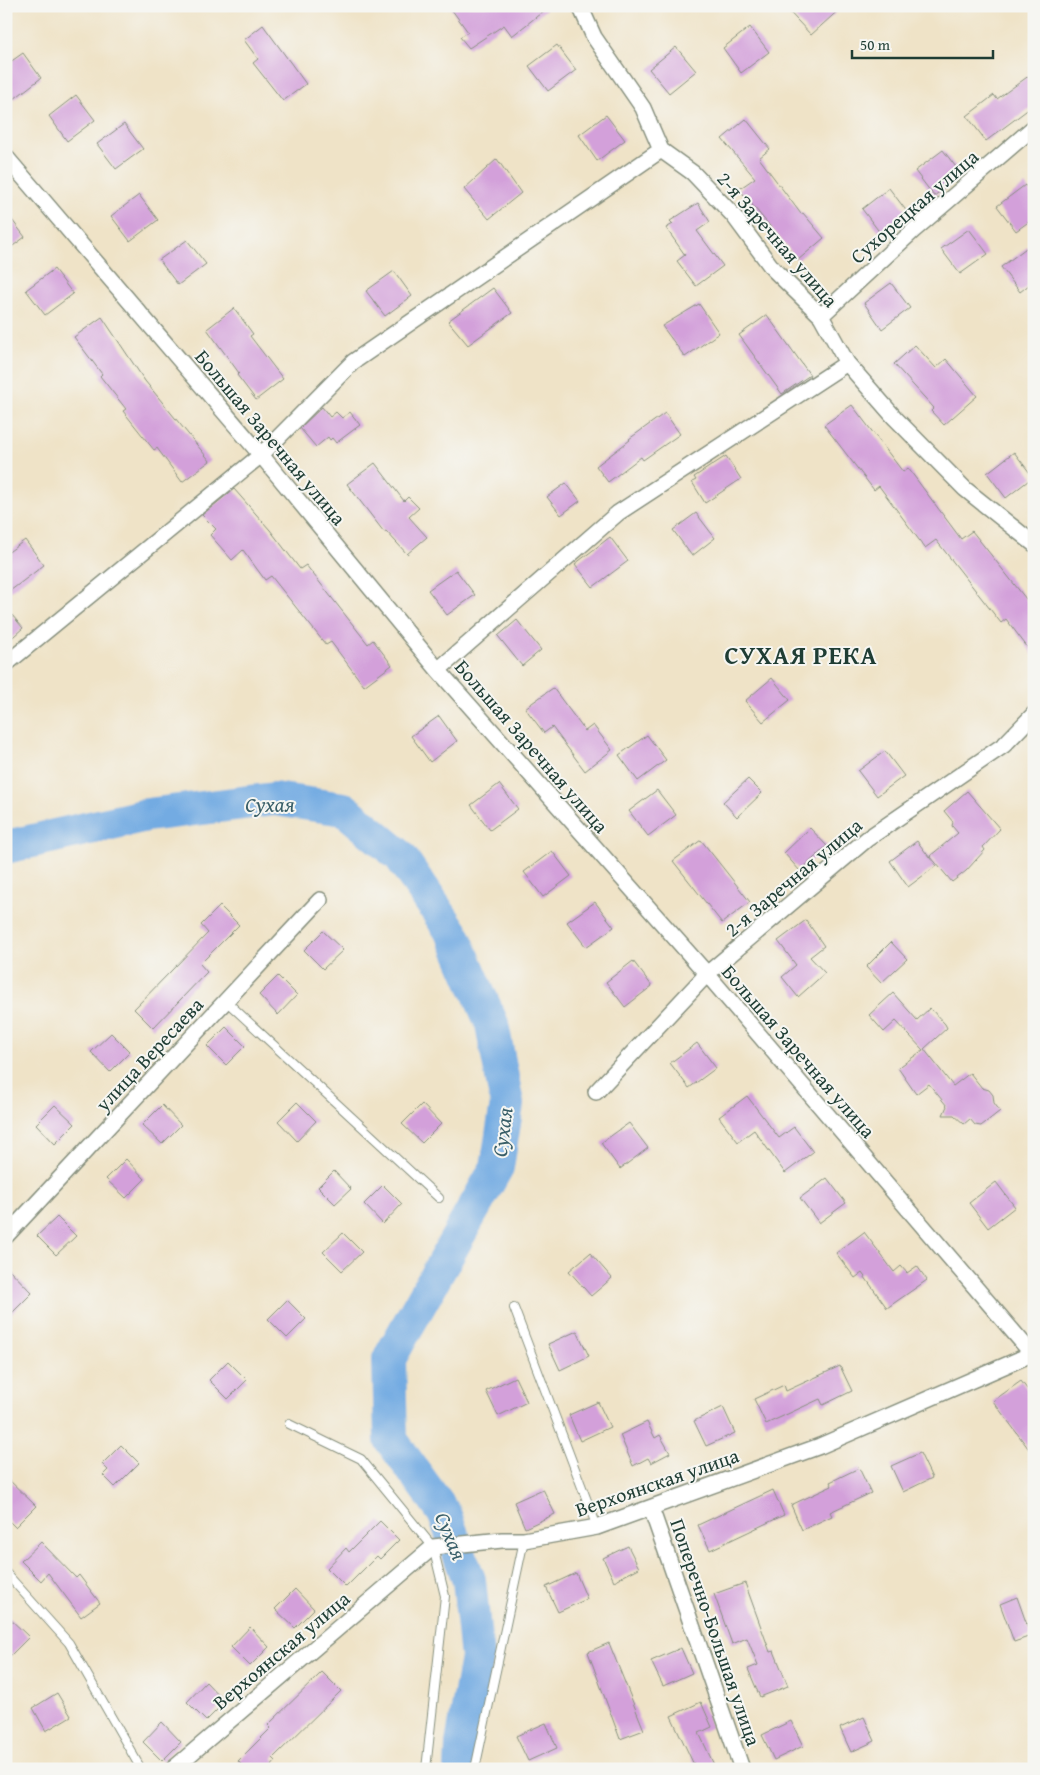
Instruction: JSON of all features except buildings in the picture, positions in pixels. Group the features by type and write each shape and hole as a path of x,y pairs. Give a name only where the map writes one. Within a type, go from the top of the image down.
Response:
{"street":[{"path":"6,664 261,455 353,362 661,150 643,108 594,37 580,6"},
{"name":"Сухорецкая улица","path":"821,316 914,230 1034,127"},
{"name":"2-я Заречная улица","path":"661,150 693,173 733,215 773,269 821,316 847,363 895,418 965,489 1032,540"},
{"name":"Большая Заречная улица","path":"6,157 261,455 438,670 707,974 1033,1355"},
{"path":"438,670 618,513 847,363"},
{"name":"2-я Заречная улица","path":"596,1092 707,974 867,839 1004,745 1034,714"},
{"name":"улица Вересаева","path":"6,1236 320,900"},
{"name":"Верхоянская улица","path":"173,1769 433,1547 502,1540 524,1540 597,1527 820,1446 1033,1355"},
{"name":"Поперечно-Большая улица","path":"651,1508 742,1769"}],"lane":[{"path":"226,1001 439,1198"},
{"path":"514,1308 597,1527"},
{"path":"289,1424 361,1458 433,1547 445,1596 426,1769"},
{"path":"475,1769 524,1540"},
{"path":"6,1572 70,1644 141,1769"}],"waterway":[{"name":"Сухая","path":"6,847 147,815 274,799 344,809 400,856 453,934 492,1024 507,1104 497,1167 389,1359 391,1440 444,1513 469,1580 477,1658 462,1744 461,1769"}],"district":[{"name":"СУХАЯ РЕКА","path":"801,655"}]}
